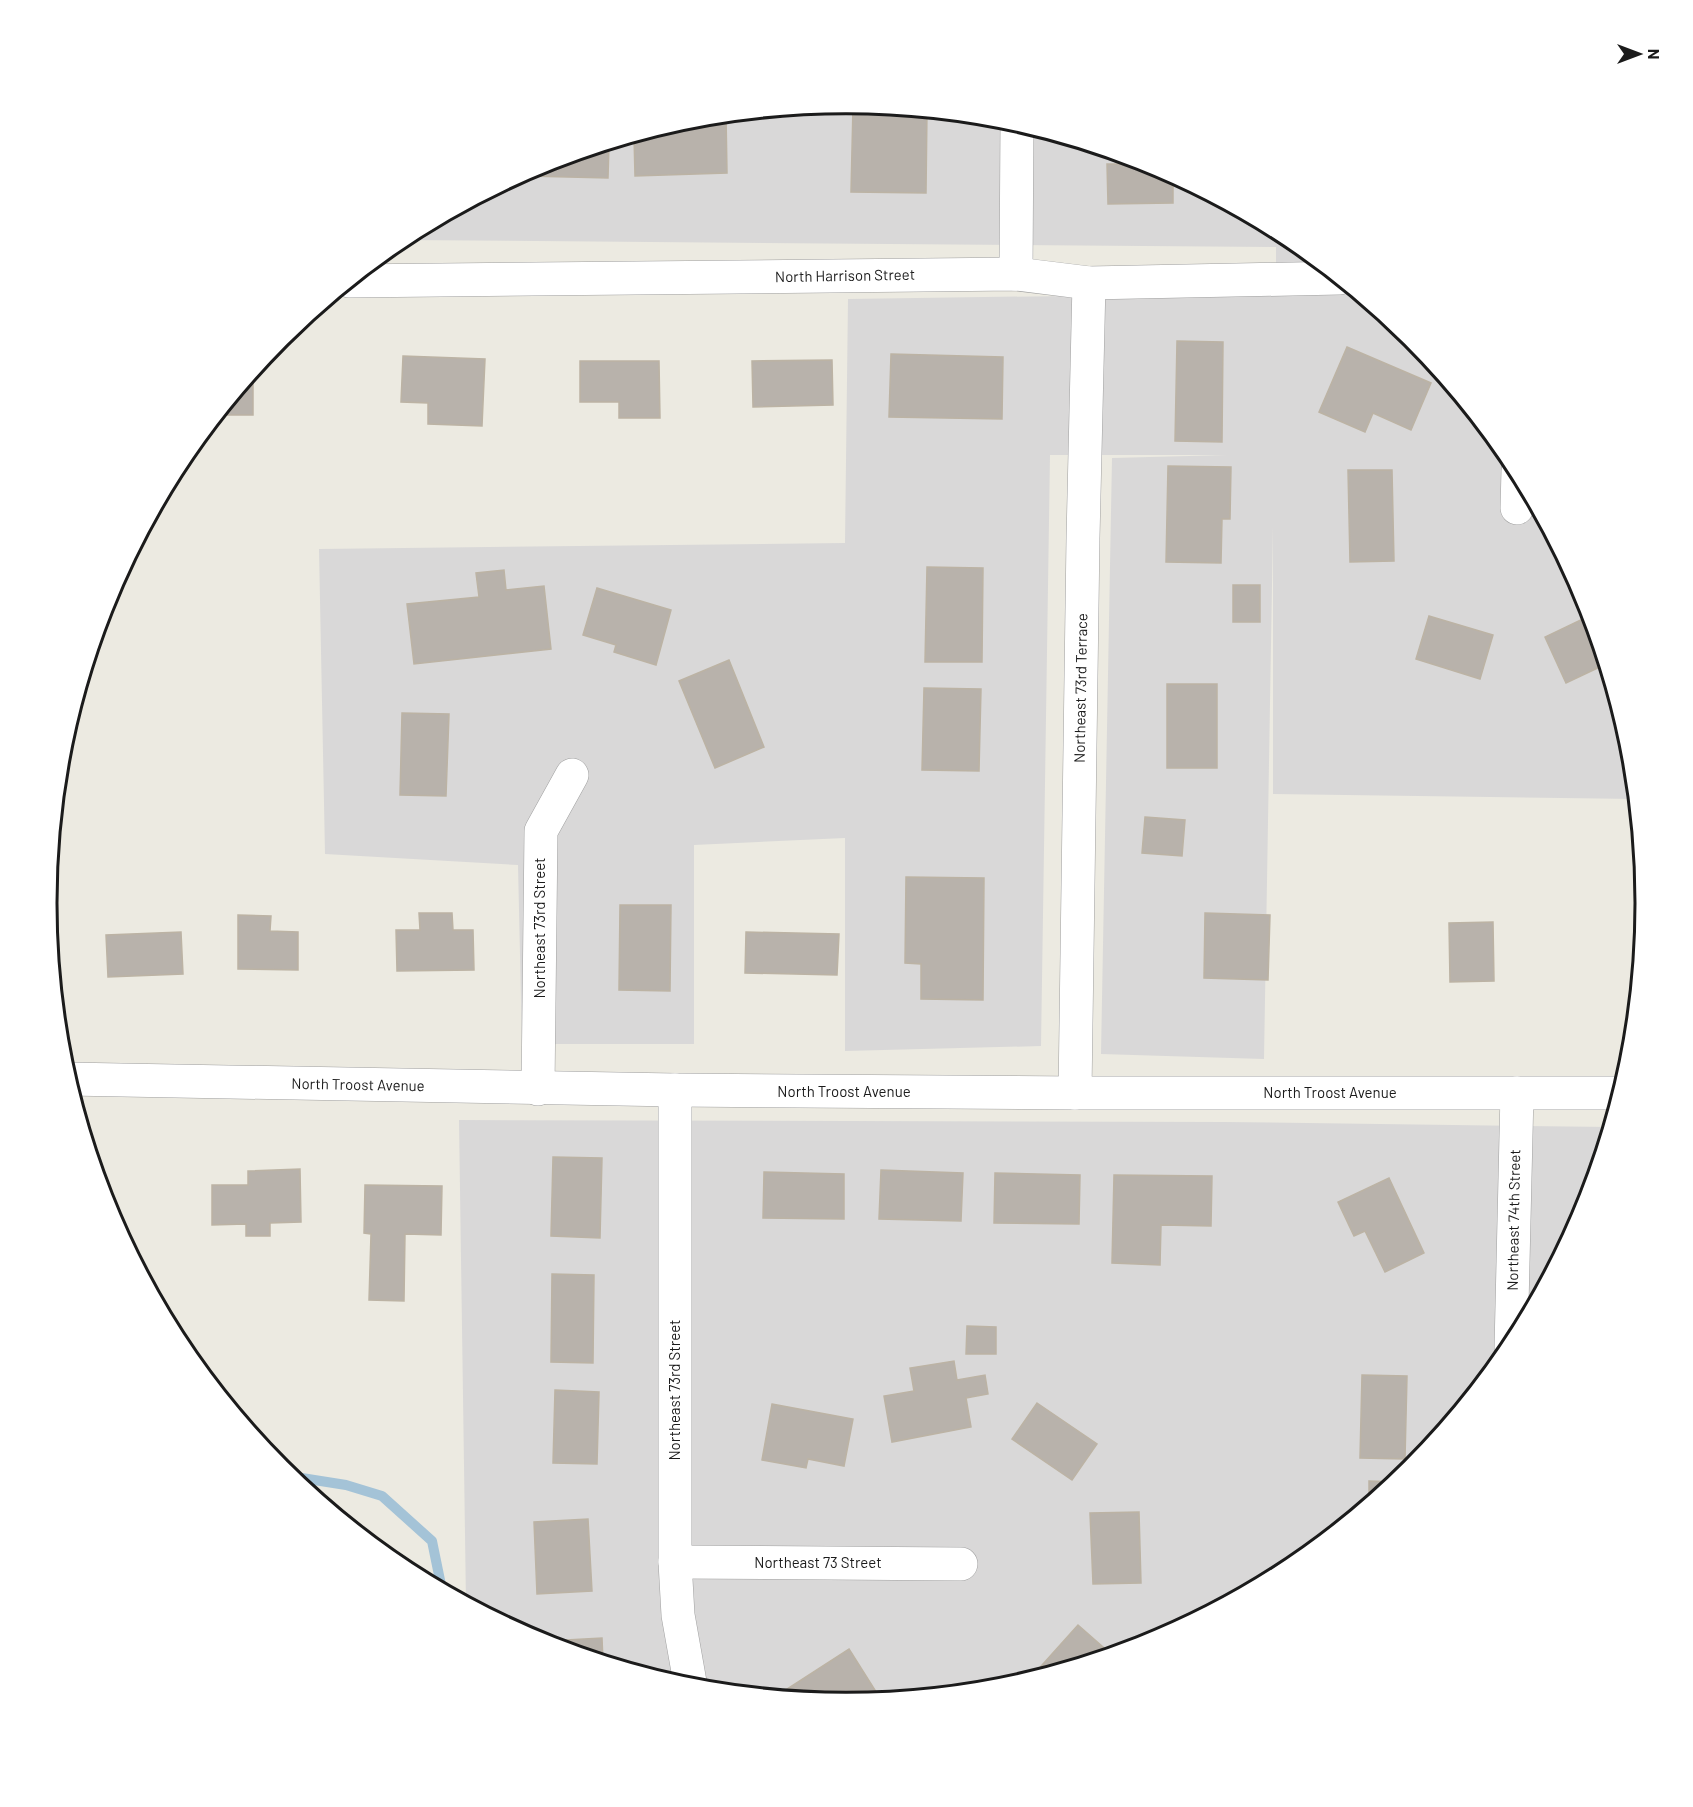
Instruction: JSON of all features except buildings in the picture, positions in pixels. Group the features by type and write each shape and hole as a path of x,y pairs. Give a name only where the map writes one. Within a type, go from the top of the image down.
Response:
{"street":[{"path":"1016,274 1017,133"},
{"name":"North Harrison Street","path":"360,282 1016,274 1089,283 1328,278"},
{"name":"Northeast 73rd Terrace","path":"1075,1093 1089,283"},
{"path":"1517,508 1518,489"},
{"name":"Northeast 73rd Street","path":"538,1089 541,831 572,775"},
{"name":"North Troost Avenue","path":"77,1079 538,1089 1075,1093 1613,1093"},
{"name":"Northeast 73rd Street","path":"675,1090 675,1562 678,1615 689,1677"},
{"name":"Northeast 74th Street","path":"1511,1328 1517,1093"},
{"name":"Northeast 73 Street","path":"675,1562 961,1564"}],"shaded area":[{"path":"846,114 950,121 1001,129 1051,141 1149,174 1196,195 1285,247 1327,277 1405,345 1473,423 1503,465 1555,554 1576,601 1609,699 1621,749 1629,799 1273,794 1273,526 1264,1059 1101,1054 1112,458 1227,455 1050,455 1041,1046 845,1051 845,838 694,845 694,1044 522,1044 518,865 325,854 319,549 845,543 848,299 1276,293 1276,247 419,240 497,195 544,174 642,141 692,129 743,121"},
{"path":"459,1120 1224,1122 1603,1127 1576,1206 1555,1253 1503,1342 1440,1424 1405,1462 1327,1530 1285,1560 1241,1587 1196,1612 1149,1633 1051,1666 1001,1678 898,1691 846,1693 795,1691 692,1678 642,1666 544,1633 497,1612 466,1595"}],"waterway":[{"path":"306,1479 346,1485 382,1496 432,1541 440,1580"}]}
